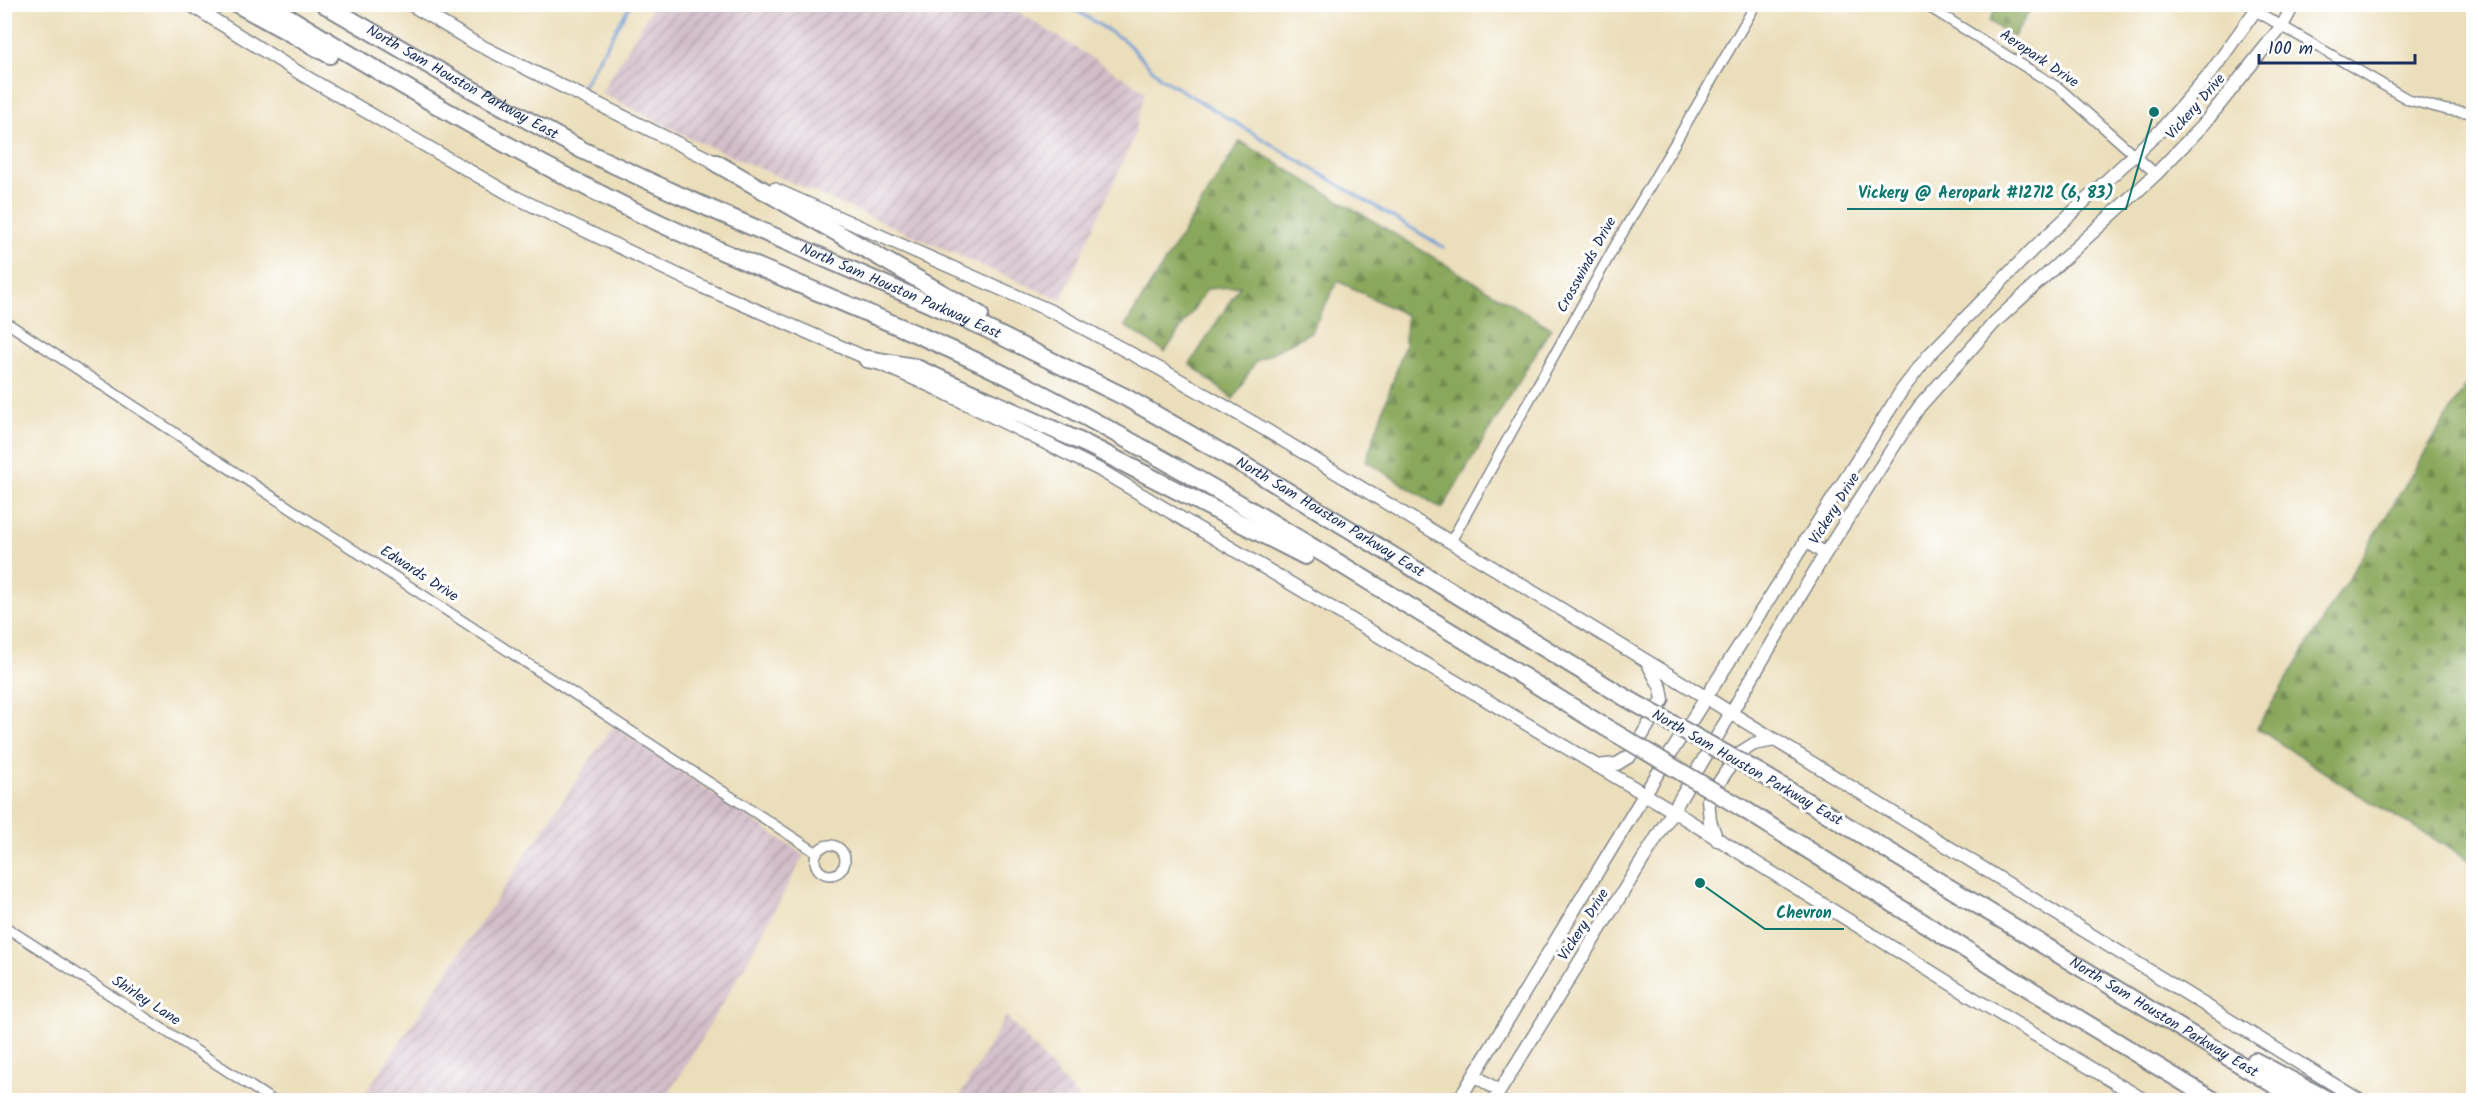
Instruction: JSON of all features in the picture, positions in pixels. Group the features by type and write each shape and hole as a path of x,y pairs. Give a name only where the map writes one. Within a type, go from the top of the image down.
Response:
{"highway":[{"path":"237,4 499,142"},
{"name":"North Sam Houston Parkway East","path":"267,4 499,142 673,230 933,342 1020,383 1175,466 1742,808 1995,968 2213,1101"},
{"name":"North Sam Houston Parkway East","path":"324,4 453,79 629,173 923,300 1084,376 1251,469 1626,698 1760,773 1993,913 2299,1101"},
{"path":"341,4 453,79"},
{"path":"716,163 1084,376"},
{"path":"867,359 914,368 1088,445 1418,612"},
{"path":"1993,913 2147,1002 2328,1101"}],"main road":[{"path":"189,4 301,74 513,196 703,287 931,386 1100,470 1673,811 2144,1101"},
{"name":"North Sam Houston Parkway East","path":"410,4 476,43 716,163 1053,312 1162,370 1257,425 1647,662 2359,1101"},
{"name":"Vickery Drive","path":"1496,1096 1673,811 1825,554 1919,407 1995,322 2156,174 2203,125 2282,26 2294,4"},
{"name":"Vickery Drive","path":"1459,1101 1644,795 1902,390 1929,355 2034,248 2160,131 2212,70 2258,8"},
{"path":"1979,306 1995,322"},
{"path":"1805,540 1825,554"},
{"path":"1596,766 1617,764 1630,756 1663,700 1661,688 1647,662"},
{"path":"1717,840 1710,821 1708,799 1738,754 1754,744 1774,740"},
{"path":"1474,1075 1496,1096"}],"street":[{"name":"Crosswinds Drive","path":"1450,543 1612,251 1756,4"},
{"name":"Aeropark Drive","path":"1924,4 2059,88 2156,174"},
{"path":"2258,8 2282,26 2409,100 2447,110 2474,113"},
{"name":"Edwards Drive","path":"4,321 817,853"},
{"name":"Shirley Lane","path":"4,926 272,1101"}],"shaded area":[{"path":"654,5 1007,5 1145,91 1133,139 1061,300 692,139 601,93"},
{"path":"613,726 804,855 743,969 665,1100 361,1100"},
{"path":"1006,1016 1080,1100 958,1100"}],"green space":[{"path":"1999,4 2033,5 2013,38 1989,21"},
{"path":"1240,141 1551,328 1442,509 1366,461 1405,345 1406,315 1338,281 1311,332 1255,362 1233,399 1190,364 1240,286 1207,289 1165,352 1125,326"},
{"path":"2473,374 2473,862 2356,793 2257,728"}],"waterway":[{"path":"582,87 631,4"},
{"path":"1066,4 1125,41 1161,78 1443,247"}],"place":[{"name":"Vickery @ Aeropark #12712 (6, 83)","path":"2154,112"},
{"name":"Chevron","path":"1700,883"}]}
